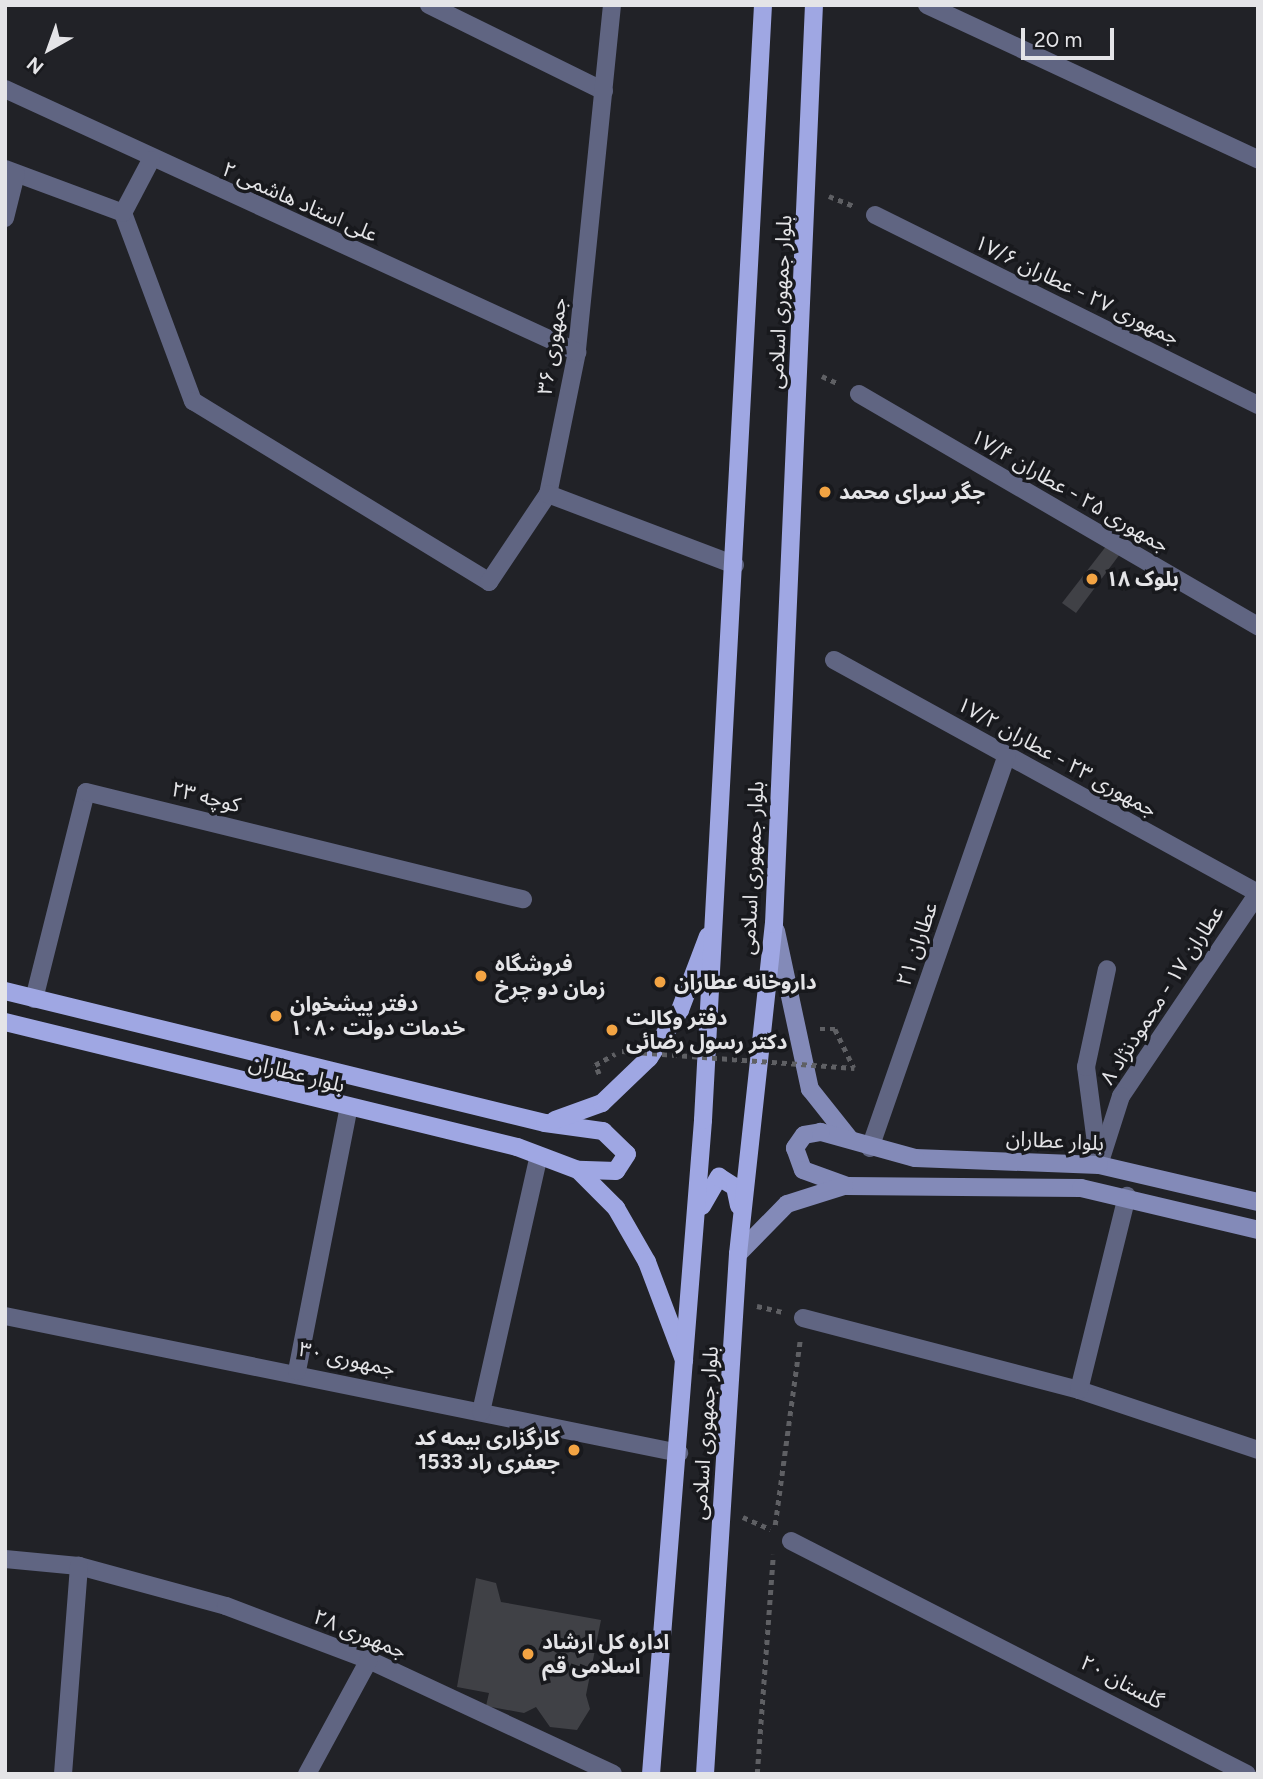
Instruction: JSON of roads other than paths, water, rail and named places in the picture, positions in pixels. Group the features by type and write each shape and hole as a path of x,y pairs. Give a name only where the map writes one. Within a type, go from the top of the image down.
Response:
{"main road":[{"name":"بلوار جمهوری اسلامی","path":"651,1774 696,1221 735,565 762,5"},
{"name":"بلوار جمهوری اسلامی","path":"705,1774 737,1300 737,1254 774,924 809,187 813,6"},
{"path":"545,1123 602,1103 649,1058 680,1010 714,919"},
{"path":"774,924 804,1072 849,1138"},
{"name":"بلوار عطاران","path":"5,991 545,1123 603,1131 628,1154 616,1171 578,1170 539,1156 348,1111 5,1022"},
{"path":"847,1186 803,1170 795,1148 804,1135 849,1138"},
{"name":"بلوار عطاران","path":"849,1138 870,1147 915,1158 1099,1164 1258,1202"},
{"path":"578,1170 616,1208 647,1262 686,1367"},
{"path":"696,1221 719,1177 735,1187 741,1223"},
{"path":"737,1254 787,1203 847,1186 1081,1188 1128,1196 1258,1230"}],"street":[{"path":"429,5 604,91"},
{"name":"جمهوری ۳۶","path":"548,494 578,352 612,5"},
{"path":"927,5 1258,159"},
{"name":"علی استاد هاشمی ۲","path":"5,89 151,160 578,352"},
{"path":"151,160 123,213 194,401 489,582 548,494 735,565"},
{"path":"5,218 11,171 123,213"},
{"name":"جمهوری ۲۷ - عطاران ۱۷/۶","path":"875,215 1258,405"},
{"name":"جمهوری ۲۵ - عطاران ۱۷/۴","path":"859,394 1258,626"},
{"name":"جمهوری ۲۳ - عطاران ۱۷/۲","path":"834,660 1258,893"},
{"name":"عطاران ۲۱","path":"870,1147 1007,755"},
{"name":"کوچه ۲۳","path":"34,999 86,792 523,899"},
{"name":"عطاران ۱۷ - محمودنژاد ۸","path":"1099,1164 1121,1096 1258,893"},
{"path":"1099,1164 1086,1067 1107,969"},
{"path":"297,1371 348,1111"},
{"path":"481,1412 539,1156"},
{"path":"1079,1390 1128,1196"},
{"name":"جمهوری ۳۰","path":"5,1316 297,1371 678,1453"},
{"path":"803,1318 1079,1390 1258,1450"},
{"name":"گلستان ۲۰","path":"791,1541 976,1631 1247,1774"},
{"name":"جمهوری ۲۸","path":"5,1559 79,1566 226,1606 369,1660 613,1774"},
{"path":"63,1774 79,1566"},
{"path":"307,1774 369,1660"}],"place":[{"name":"جگر سرای محمد","path":"825,492"},
{"name":"بلوک ۱۸","path":"1092,579"},
{"name":"فروشگاه زمان دو چرخ","path":"481,976"},
{"name":"داروخانه عطاران","path":"660,982"},
{"name":"دفتر پیشخوان خدمات دولت ۱۰۸۰","path":"276,1016"},
{"name":"دفتر وکالت دکتر رسول رضائی","path":"612,1030"},
{"name":"کارگزاری بیمه کد 1533 جعفری راد","path":"574,1450"},
{"name":"اداره کل ارشاد اسلامی قم","path":"528,1654"}]}
